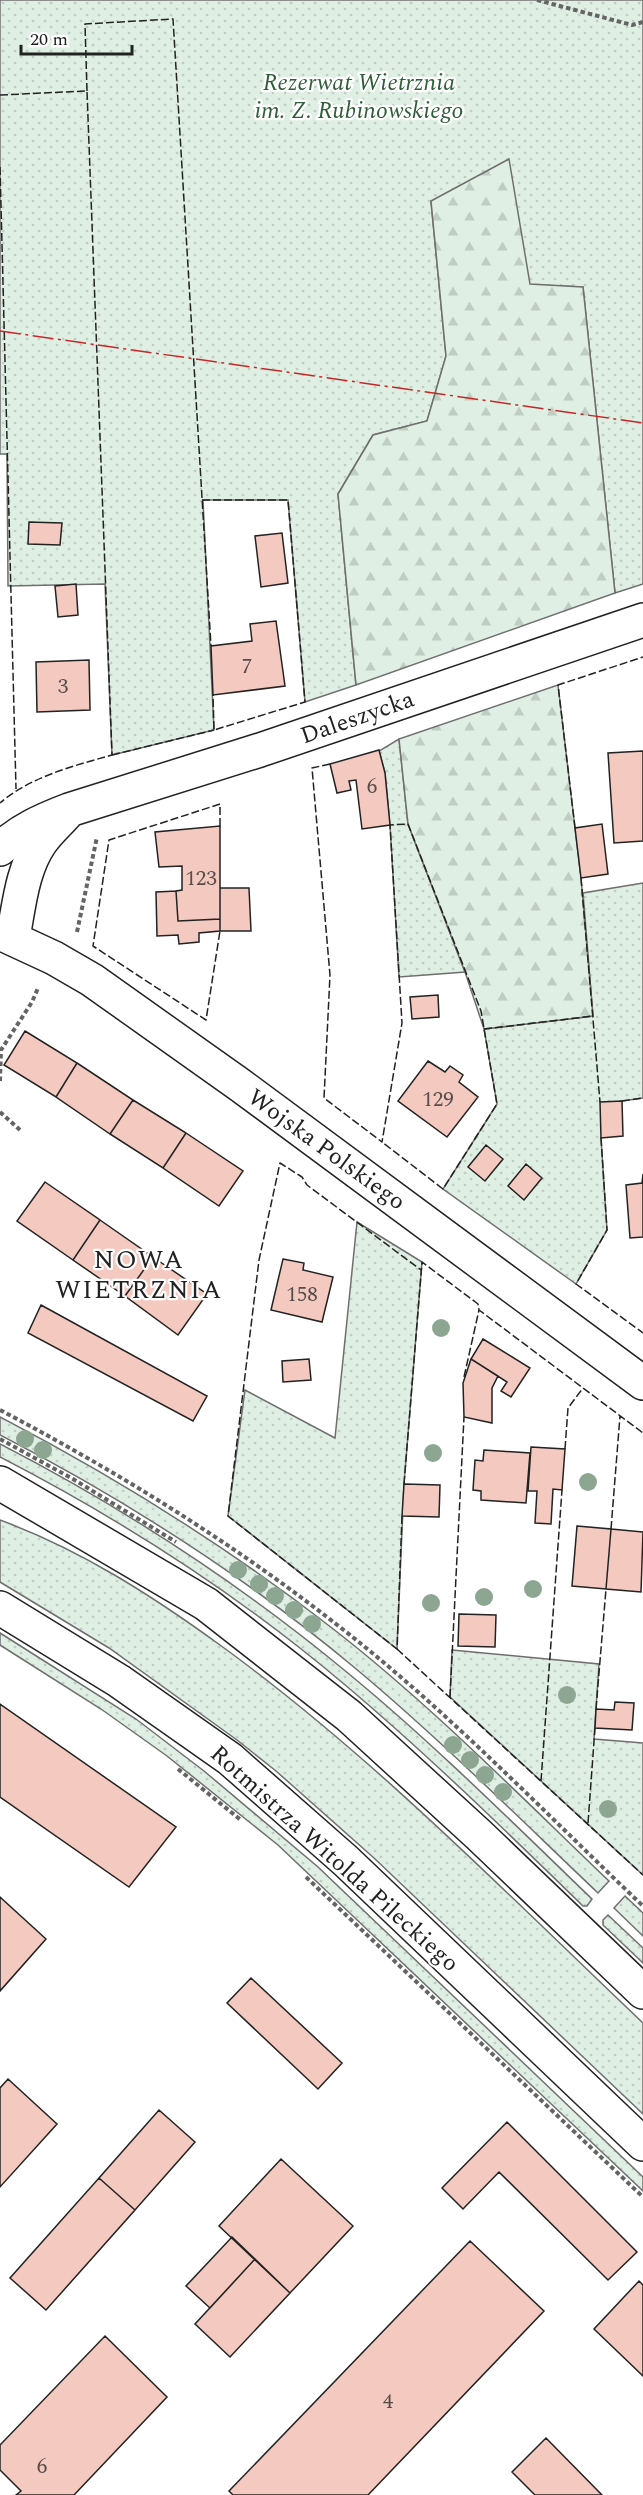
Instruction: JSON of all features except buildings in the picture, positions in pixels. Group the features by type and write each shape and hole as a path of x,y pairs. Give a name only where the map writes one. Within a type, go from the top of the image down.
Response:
{"main road":[{"name":"Daleszycka","path":"0,849 11,838 39,821 69,810 260,750 643,620"},
{"path":"6,935 24,881 40,843 69,810"},
{"name":"Wojska Polskiego","path":"6,935 92,980 231,1078 643,1383"},
{"path":"0,1483 206,1604 349,1716 479,1835 643,1992"},
{"name":"Rotmistrza Witolda Pileckiego","path":"0,1608 119,1681 230,1759 346,1862 643,2144"}],"path":[{"path":"537,0 632,25 643,22"},
{"path":"75,940 97,836"},
{"path":"0,1081 1,1050 32,1002 40,982"},
{"path":"0,1112 20,1130"},
{"path":"0,1410 124,1479 208,1530 337,1624 467,1737 643,1906"},
{"path":"173,1766 249,1827"},
{"path":"299,1870 643,2197"}],"green space":[{"name":"Rezerwat Wietrznia im. Z. Rubinowskiego","path":"0,0 643,0 643,584 615,593 583,287 530,285 431,202 446,356 427,421 373,435 338,494 356,685 305,702 288,500 203,500 214,730 112,755 105,584 8,586 7,454 0,454"},
{"path":"509,159 530,284 583,287 615,593 356,685 338,494 373,435 427,421 446,356 431,201"},
{"path":"558,685 581,878 593,1016 484,1029 465,972 408,824 399,739"},
{"path":"399,739 408,824 465,972 399,977 390,825 385,773 379,751"},
{"path":"643,883 643,1098 622,1101 601,1138 607,1230 576,1284 443,1189 497,1104 484,1029 593,1016 583,893"},
{"path":"357,1222 422,1262 404,1484 397,1649 228,1516 245,1390 335,1438"},
{"path":"0,1417 129,1489 253,1569 293,1598 368,1657 439,1719 609,1881 598,1893 418,1722 355,1668 271,1602 139,1513 0,1435"},
{"path":"0,1444 137,1521 224,1579 308,1641 381,1701 473,1784 592,1899 587,1906 583,1906 405,1738 304,1651 221,1590 135,1533 0,1457"},
{"path":"0,1520 59,1545 114,1575 220,1645 331,1733 437,1827 643,2023 643,2114 374,1858 276,1771 237,1740 109,1648 0,1582"},
{"path":"0,1633 136,1719 204,1771 318,1867 643,2177 643,2191 278,1845 167,1756 101,1709 0,1645"},
{"path":"452,1650 599,1664 594,1739 643,1743 643,1875 450,1697"},
{"path":"625,1896 643,1913 643,1936 614,1908"},
{"path":"608,1915 643,1948 643,1963 603,1925 603,1920"}],"fence":[{"path":"87,91 85,24 173,19 211,646"},
{"path":"0,95 87,91 112,755 38,779 0,803"},
{"path":"0,167 16,789"},
{"path":"202,500 288,500 305,702 214,730 213,695"},
{"path":"575,828 558,685 643,657"},
{"path":"112,755 214,730"},
{"path":"330,764 312,768 330,975 324,1098 382,1142 402,1023 390,825 408,824 481,1011 497,1104 443,1189 382,1142"},
{"path":"220,826 220,804 109,840 93,946 206,1020 220,931"},
{"path":"581,878 600,1102"},
{"path":"484,1029 593,1016"},
{"path":"622,1101 643,1098"},
{"path":"601,1138 607,1230 576,1284 643,1333"},
{"path":"402,1516 397,1649 228,1516 259,1260 280,1163 302,1177 307,1185 421,1270"},
{"path":"404,1484 422,1262 478,1304 479,1310 643,1433"},
{"path":"464,1377 479,1310"},
{"path":"565,1449 568,1408 583,1388"},
{"path":"611,1529 620,1416"},
{"path":"450,1697 464,1417"},
{"path":"541,1781 562,1490"},
{"path":"596,1709 606,1589"},
{"path":"397,1649 643,1875"},
{"path":"588,1823 595,1728"}],"power":[{"path":"0,331 643,423"}],"district":[{"name":"NOWA WIETRZNIA","path":"139,1274"}]}
